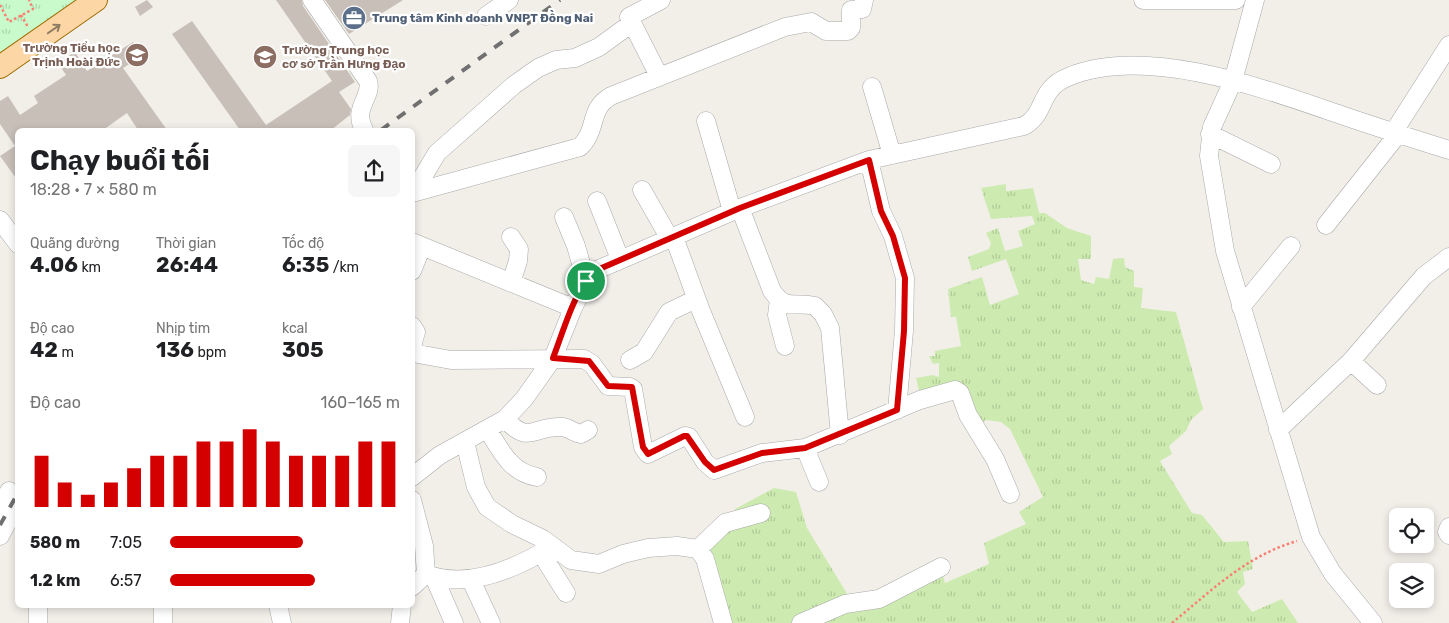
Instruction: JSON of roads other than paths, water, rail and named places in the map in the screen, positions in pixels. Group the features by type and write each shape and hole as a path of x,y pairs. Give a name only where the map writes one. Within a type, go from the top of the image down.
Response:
{"main road":[{"path":"0,67 96,0"}],"street":[{"path":"312,0 368,82 369,91 360,111 363,128"},
{"path":"486,16 509,0"},
{"path":"659,76 629,17 662,0"},
{"path":"415,192 580,146 588,139 595,111 600,103 611,96 785,27 811,22 826,32 848,31 851,26 851,10 862,9 864,0"},
{"path":"1143,0 1236,0"},
{"path":"1255,0 1234,81 1210,134 1209,156 1222,232 1241,307 1311,537 1333,574 1373,623"},
{"path":"415,190 437,153 514,85 538,68 556,60 575,58 600,47 632,23"},
{"path":"1326,225 1395,133 1449,45"},
{"path":"415,475 440,455 505,419 524,399 553,358 586,281 597,270 736,210 869,160 1024,126 1034,119 1048,90 1067,77 1092,70 1138,65 1234,81 1449,150"},
{"path":"872,87 892,155"},
{"path":"706,121 736,210 772,291 779,300 790,305 815,306 827,319 834,365 840,435"},
{"path":"1210,134 1271,164"},
{"path":"869,160 881,211 893,236 905,278 904,331 897,410"},
{"path":"642,190 672,238 745,417"},
{"path":"597,201 620,259"},
{"path":"564,217 576,246 586,281"},
{"path":"0,220 15,240"},
{"path":"511,238 519,248 518,261 511,283"},
{"path":"417,244 573,308"},
{"path":"1241,307 1291,246"},
{"path":"1278,430 1351,361 1424,276 1449,257"},
{"path":"630,360 644,352 669,312 696,298"},
{"path":"779,300 777,315 785,346"},
{"path":"415,350 418,354 451,360 553,358 589,361 608,386 632,387 643,447 648,454 687,436 705,462 714,470 762,453 805,448 920,400 955,390 960,393 968,415 995,459 1010,494"},
{"path":"1351,361 1377,385"},
{"path":"505,419 518,432 525,434 557,427 567,428 581,434 588,430"},
{"path":"488,430 508,463 523,474 537,477"},
{"path":"465,442 476,487 487,507 512,524 543,539 546,550 566,593"},
{"path":"805,448 819,482"},
{"path":"0,509 11,494"},
{"path":"0,536 11,494"},
{"path":"415,512 430,576 454,623"},
{"path":"698,549 725,523 761,513"},
{"path":"1449,527 1447,532 1449,535"},
{"path":"546,550 571,560 599,564 623,554 648,548 677,546 698,549 705,559 723,623"},
{"path":"415,585 430,576 471,580 512,569 546,550"},
{"path":"801,623 844,604 879,599 941,567"},
{"path":"471,580 491,623"},
{"path":"38,608 38,623"},
{"path":"163,608 164,623"},
{"path":"279,608 282,623"},
{"path":"400,623 402,608"}],"railway":[{"path":"384,128 560,0"},
{"path":"0,525 15,498"}],"place":[{"name":"Trung tâm Kinh doanh VNPT Đồng Nai","path":"354,18"},
{"name":"Trường Tiểu học Trịnh Hoài Đức","path":"137,55"},
{"name":"Trường Trung học cơ sở Trần Hưng Đạo","path":"265,57"}]}
